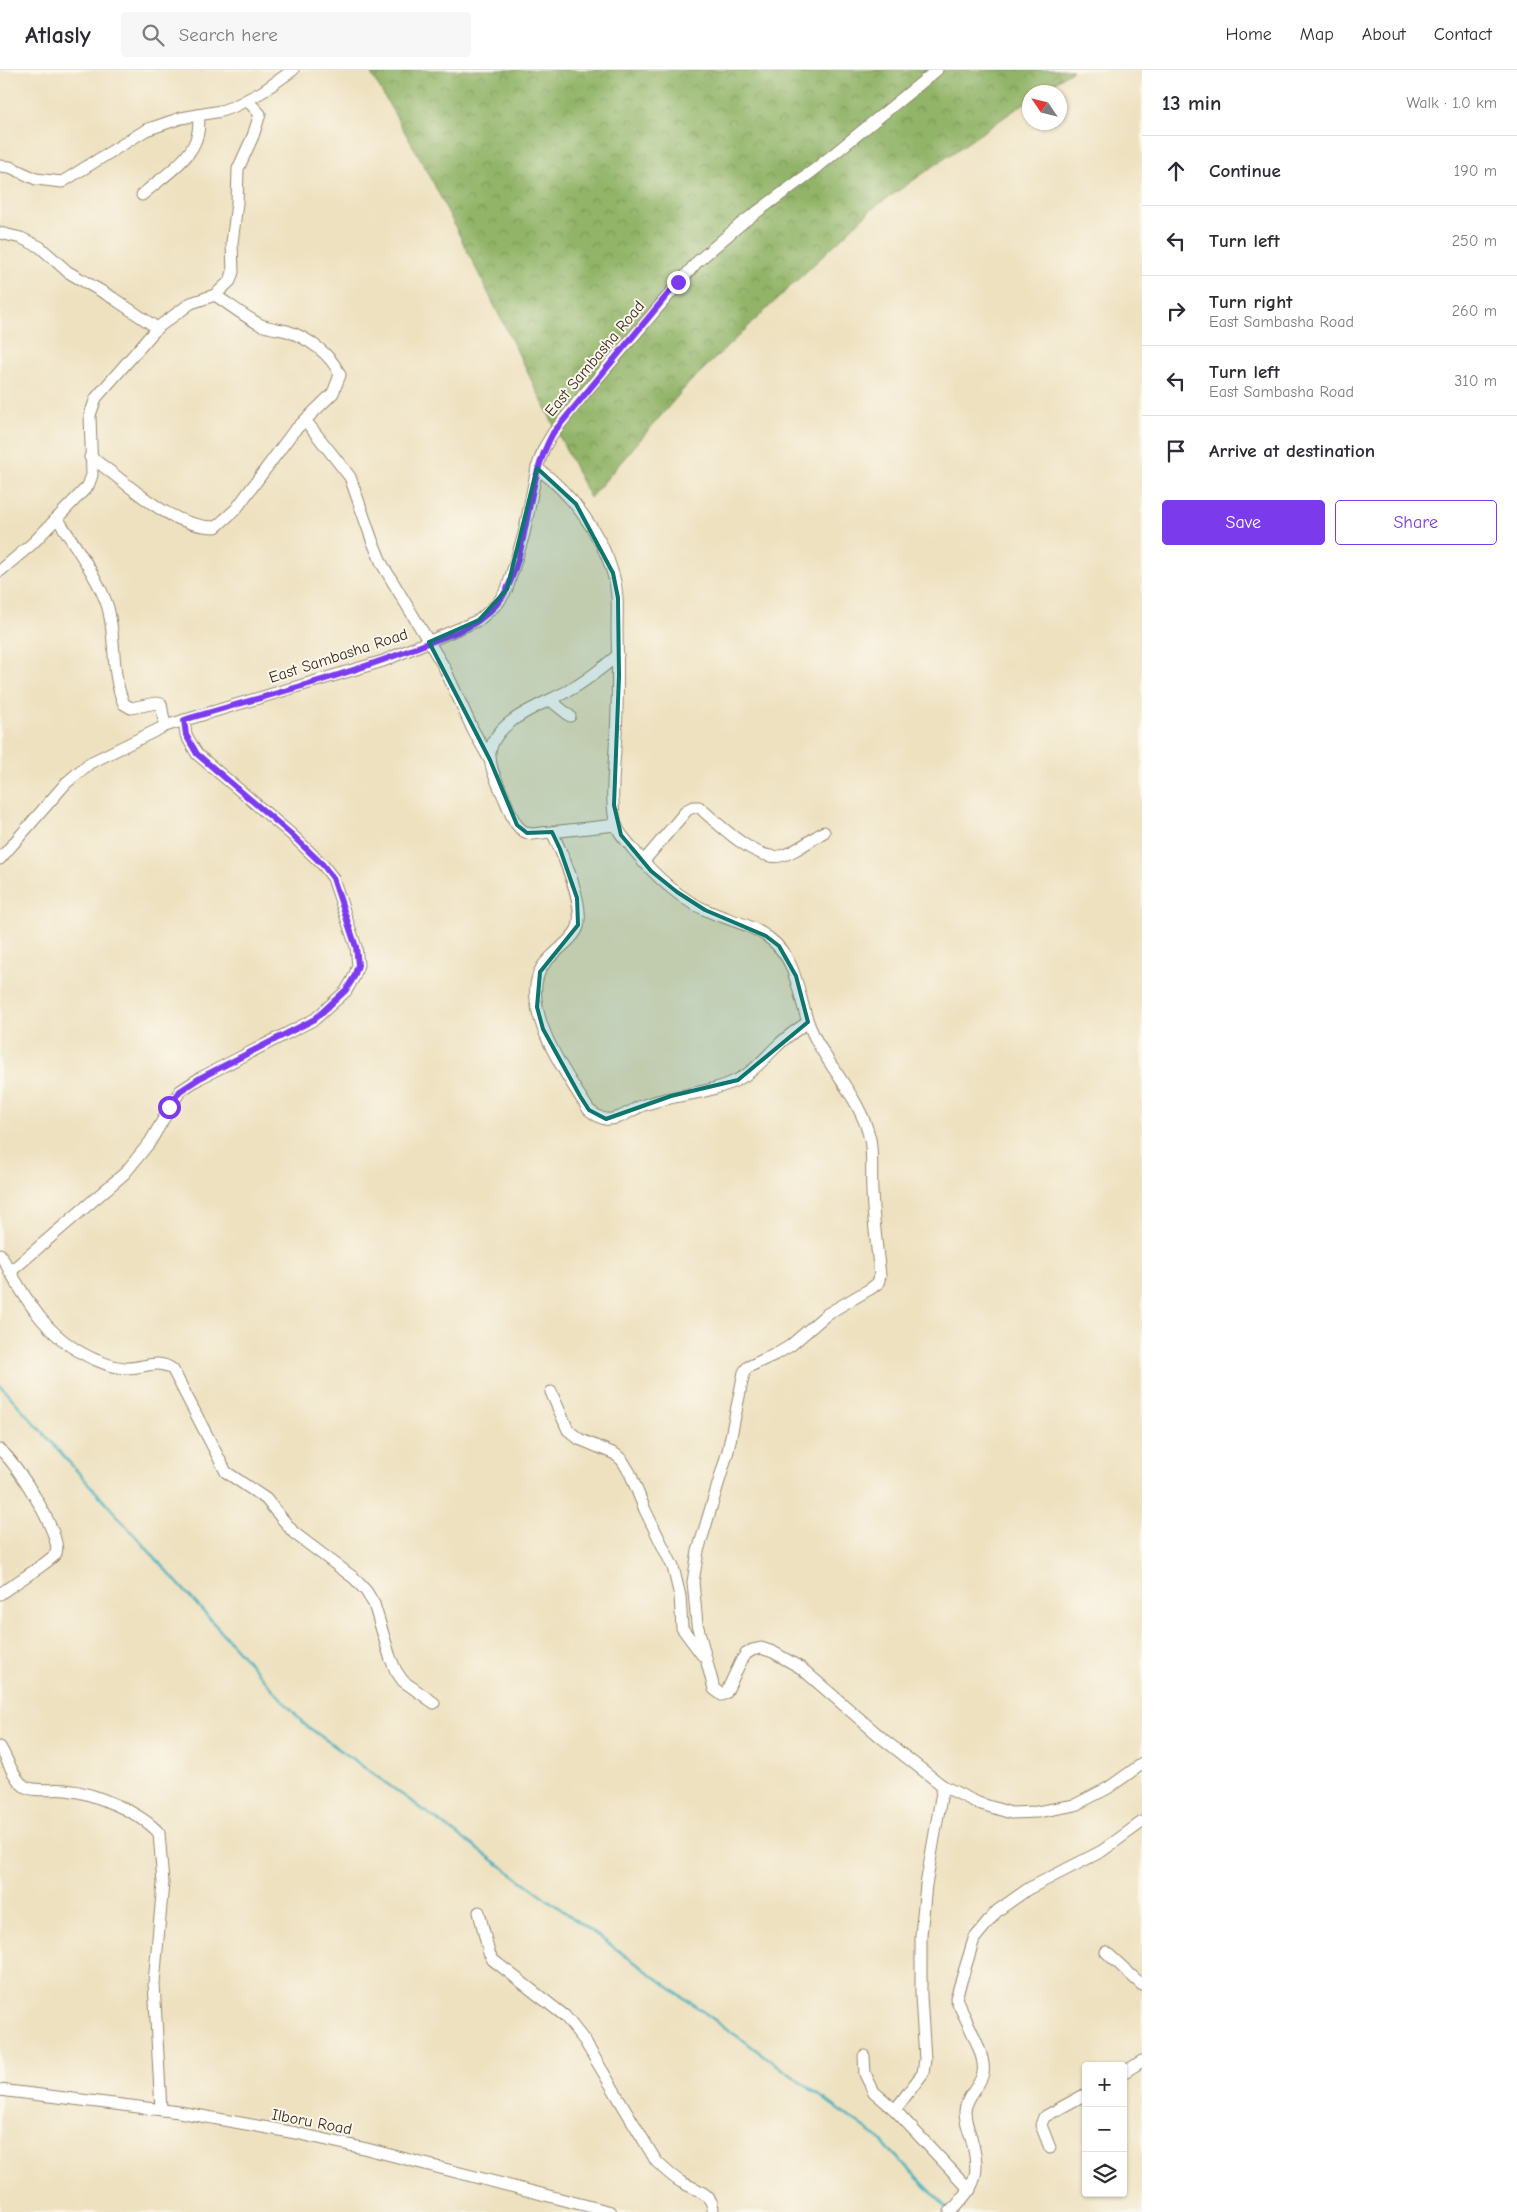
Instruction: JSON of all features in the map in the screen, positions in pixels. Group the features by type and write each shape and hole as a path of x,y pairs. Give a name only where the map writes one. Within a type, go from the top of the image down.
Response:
{"street":[{"path":"0,166 10,167 36,179 62,182 146,130 181,118 220,111 247,100 293,70"},
{"name":"East Sambasha Road","path":"0,859 66,783 88,765 165,726 384,661 479,620 498,603 507,589 524,534 537,468 553,433 585,393 697,262 742,223 814,170 937,70"},
{"path":"0,571 33,543 88,486 92,476 90,416 96,398 157,328 191,303 215,295 226,287 233,272 232,243 237,203 238,169 260,114 247,100"},
{"path":"142,195 184,161 199,130 198,115"},
{"path":"0,233 21,238 35,244 52,256 68,272 113,298 157,328"},
{"path":"90,457 113,472 146,500 174,517 216,527 236,509 280,447 333,393 340,375 336,366 320,349 304,338 262,325 215,295"},
{"path":"305,420 350,477 382,564 444,666 473,730 490,760 494,775 513,819 521,830 532,834 616,825"},
{"path":"537,468 554,480 576,504 602,546 613,573 618,598 618,707 613,786 618,831 643,862 665,884 705,910 745,925 766,936 779,946 788,958 796,976 808,1022 822,1052 856,1105 870,1140 874,1221 880,1276 878,1283 870,1290 827,1314 778,1354 748,1367 744,1372 728,1451 694,1566 693,1594 705,1658 714,1689 722,1695 726,1693 741,1661 752,1650 761,1648 789,1661 806,1672 865,1724 943,1786 978,1803 1011,1813 1037,1812 1075,1805 1108,1788 1142,1764"},
{"path":"57,518 92,576 109,610 115,674 124,704 131,708 156,702 161,704 165,726"},
{"path":"490,760 493,743 506,726 575,687 618,655"},
{"path":"550,700 570,716"},
{"path":"10,1272 125,1173 150,1142 180,1091 200,1078 315,1019 346,990 354,977 358,965 356,947 333,878 323,865 291,834 197,754 186,735 184,720"},
{"path":"643,862 686,810 693,807 699,807 731,834 767,856 780,856 796,849 824,832"},
{"path":"552,832 577,898 579,920 576,930 546,961 540,972 536,996 537,1007 543,1030 549,1042 589,1110 598,1117 606,1119 617,1118 642,1106 671,1096 719,1087 738,1080 756,1068 788,1036 808,1022"},
{"path":"0,1254 42,1320 59,1339 77,1352 127,1369 161,1363 173,1370 226,1472 266,1500 294,1533 354,1578 366,1590 374,1604 396,1671 403,1681 434,1703"},
{"path":"550,1392 564,1424 573,1435 615,1454 622,1460 673,1567 680,1596 682,1628 705,1658"},
{"path":"0,1450 18,1470 28,1485 51,1525 57,1545 56,1552 52,1557 0,1594"},
{"path":"0,1747 18,1778 28,1788 66,1790 90,1795 142,1819 159,1833 163,1883 154,1983 161,2110"},
{"path":"895,2110 923,2073 925,2059 921,1996 921,1935 926,1885 943,1786"},
{"path":"950,2212 970,2190 976,2174 976,2159 965,2112 969,2097 983,2072 983,2064 974,2036 956,1998 974,1939 998,1911 1028,1889 1102,1851 1142,1822"},
{"path":"479,1912 489,1953 493,1960 565,2016 584,2040 656,2161 670,2174 707,2195 714,2205 714,2212"},
{"path":"1106,1952 1142,1985"},
{"path":"864,2056 868,2084 874,2092 895,2110 970,2190"},
{"path":"1127,2070 1142,2061"},
{"name":"Ilboru Road","path":"0,2090 161,2110 346,2144 611,2212"},
{"path":"1050,2148 1041,2125 1044,2117 1082,2096"}],"highlighted area":[{"path":"537,468 576,504 613,573 618,598 619,676 614,805 621,835 651,871 677,892 705,910 766,936 779,946 796,976 808,1022 738,1080 671,1096 606,1119 589,1110 580,1096 543,1029 537,1007 540,972 578,925 577,898 560,849 552,832 527,833 517,825 490,760 429,642 479,620 507,589"}],"green space":[{"path":"369,70 1073,70 1050,85 1022,85 1022,105 872,209 689,383 590,498 429,174"}],"waterway":[{"path":"0,1385 304,1724 877,2137 948,2209"}],"route":[{"path":"169,1107 177,1094 186,1086 315,1019 346,990 354,977 358,965 356,947 333,878 323,865 291,834 197,754 186,735 184,720 384,661 468,626 490,611 507,589 517,559 537,468 544,448 553,433 585,393 678,282"}]}
